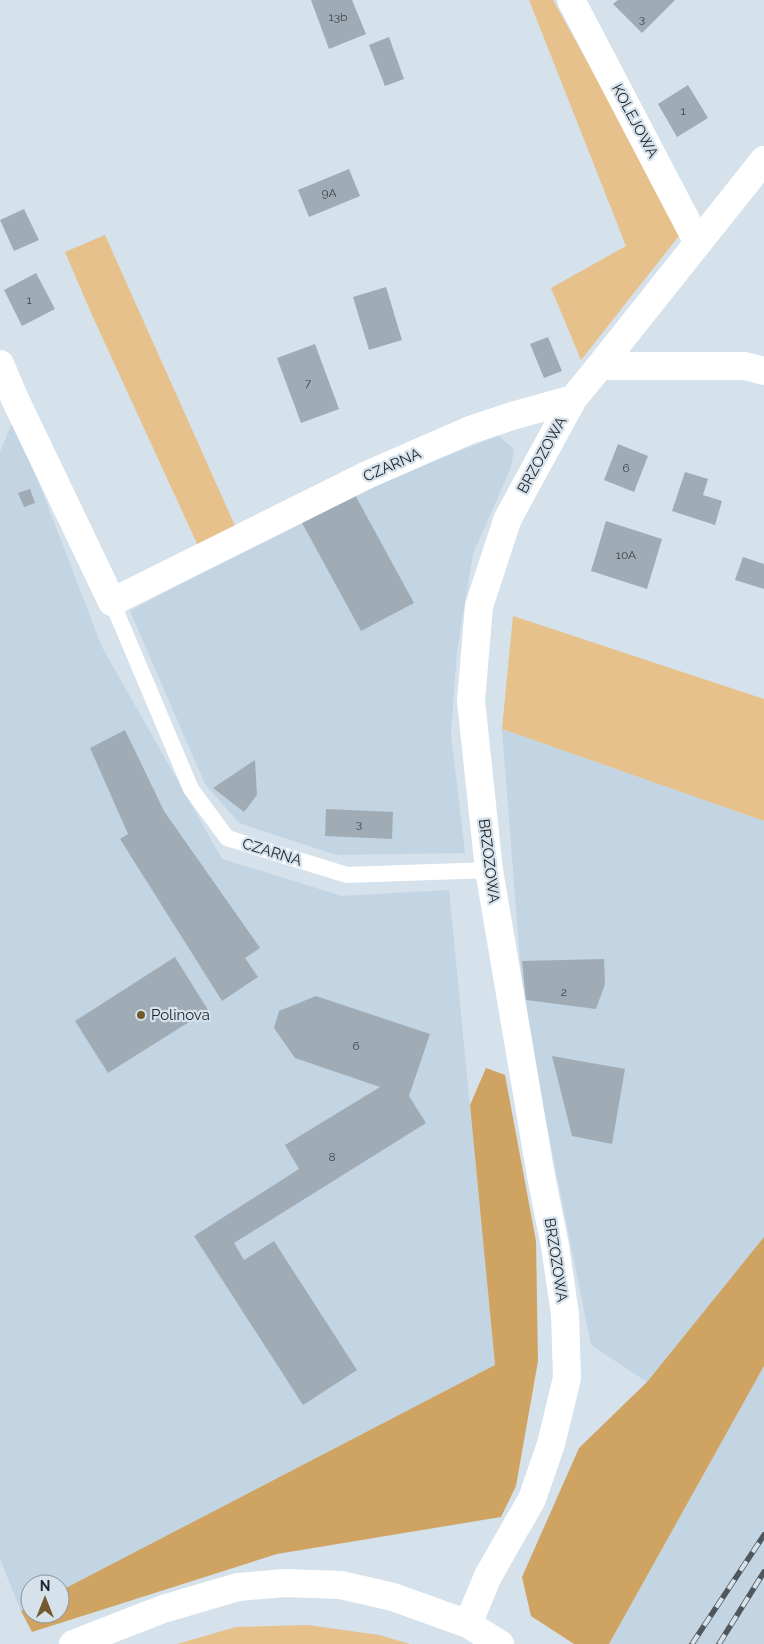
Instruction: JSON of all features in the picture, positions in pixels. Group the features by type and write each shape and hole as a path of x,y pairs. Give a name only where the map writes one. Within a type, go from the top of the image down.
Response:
{"street":[{"name":"KOLEJOWA","path":"571,0 698,243"},
{"name":"BRZOZOWA","path":"468,1624 488,1576 532,1499 551,1444 567,1378 565,1314 555,1246 489,870 471,701 479,606 508,518 573,399 764,160"},
{"name":"CZARNA","path":"0,364 112,602 368,475 470,430 573,399"},
{"path":"600,366 745,366 764,371"},
{"path":"73,1644 163,1609 230,1589 284,1583 341,1585 393,1597 468,1624 500,1644"}],"lane":[{"name":"CZARNA","path":"112,602 192,789 227,838 347,875 489,870"}],"shaded area":[{"path":"529,0 553,0 682,232 581,360 551,288 626,246"},
{"path":"105,235 236,528 199,548 65,252"},
{"name":"Polinova","path":"14,418 102,647 222,859 342,896 449,890 495,1365 70,1586 70,1574 20,1574 20,1609 0,1559 0,452"},
{"path":"499,436 514,449 511,467 473,554 457,651 451,734 465,853 336,855 239,823 205,784 130,611 356,490"},
{"path":"513,616 764,699 764,821 502,729"},
{"path":"502,729 764,821 764,1237 647,1382 591,1345 524,1012"},
{"path":"486,1068 505,1075 536,1241 538,1361 516,1486 501,1517 277,1554 70,1620 70,1586 495,1365 470,1105"},
{"path":"764,1237 764,1366 609,1644 574,1644 531,1616 522,1577 579,1448 647,1382"},
{"path":"764,1366 764,1644 609,1644"},
{"path":"28,1624 57,1624 32,1632"},
{"path":"308,1625 379,1635 410,1644 177,1644 236,1627"}],"building":[{"path":"311,0 352,0 366,34 329,49"},
{"path":"618,0 675,0 642,33 613,4"},
{"path":"389,37 404,79 385,86 369,45"},
{"path":"688,85 708,118 677,137 658,104"},
{"path":"349,169 360,196 309,217 298,190"},
{"path":"24,209 39,240 14,251 0,220"},
{"path":"36,273 55,309 22,326 4,290"},
{"path":"386,287 402,340 369,350 353,297"},
{"path":"548,337 562,371 544,378 530,344"},
{"path":"315,344 339,409 301,423 277,358"},
{"path":"618,444 648,456 634,492 604,480"},
{"path":"685,472 708,479 703,495 722,501 715,525 672,511"},
{"path":"30,489 35,503 24,507 18,493"},
{"path":"354,493 414,603 361,631 301,521"},
{"path":"606,521 662,539 647,589 591,571"},
{"path":"743,557 764,564 764,589 735,580"},
{"path":"125,730 164,811 260,948 245,958 258,977 222,1001 120,839 128,834 90,748"},
{"path":"255,760 257,795 244,812 213,788"},
{"path":"326,809 393,812 392,839 325,836"},
{"name":"Polinova","path":"175,957 208,1010 108,1073 75,1021"},
{"path":"604,959 605,984 596,1009 526,1000 522,961"},
{"path":"316,996 430,1034 409,1096 426,1123 234,1243 244,1260 274,1241 357,1370 303,1405 194,1236 299,1169 285,1145 380,1087 295,1058 274,1028 279,1011"},
{"path":"552,1056 625,1069 612,1144 572,1136"}],"railway":[{"path":"692,1644 764,1535"},
{"path":"719,1644 764,1572"}],"place":[{"name":"Polinova","path":"141,1015"}]}
